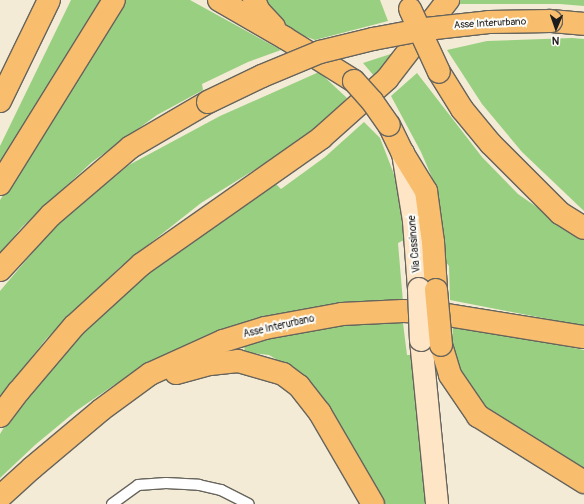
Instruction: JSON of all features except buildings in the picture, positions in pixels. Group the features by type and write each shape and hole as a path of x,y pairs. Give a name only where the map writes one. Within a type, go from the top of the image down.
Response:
{"main road":[{"path":"0,102 49,0"},
{"path":"0,184 114,0"},
{"path":"219,0 285,38 354,81 372,101 389,125 402,152 426,191 433,242 427,290 431,342 437,504"},
{"path":"254,0 259,11 285,38"},
{"path":"0,416 19,391 74,326 142,264 322,138 387,78 448,0"},
{"path":"408,5 439,72 462,109 491,144 560,213 584,228"},
{"name":"Asse Interurbano","path":"0,270 51,215 132,147 208,102 262,76 320,52 373,39 426,29 489,22 552,21 584,24"},
{"name":"Asse Interurbano","path":"0,498 32,468 101,410 150,374 223,341 264,328 312,319 381,311 429,312 584,337"},
{"path":"431,342 450,375 478,416 584,482"},
{"path":"101,410 178,372 210,364 238,361 284,374 299,386 320,413 373,504"}],"lane":[{"path":"112,504 138,485 166,483 198,485 221,490 249,504"}],"green space":[{"path":"71,0 102,0 0,170 0,146"},
{"path":"124,0 190,0 281,50 248,62 202,84 203,90 157,115 92,162 22,227 0,253 0,200"},
{"path":"258,0 380,0 388,21 315,40 296,33 276,20"},
{"path":"461,0 584,0 584,6 560,4 459,4"},
{"path":"572,38 584,39 584,211 522,152 482,104 447,50 487,41"},
{"path":"403,50 386,90 363,63"},
{"path":"319,72 347,98 327,118 297,143 201,203 120,267 46,339 0,398 0,291 57,224 129,165 220,116"},
{"path":"417,73 482,157 518,194 584,240 584,326 450,300 449,266 445,261 437,189 421,152 391,96"},
{"path":"364,122 380,138 397,182 404,240 398,243 403,302 164,358 114,385 76,411 35,445 0,478 0,434 3,429 56,362 114,302 152,266 276,184 281,189 325,157"},
{"path":"382,319 403,323 407,355 411,355 426,504 383,504 286,365 269,355 245,352 244,346 252,340 325,325"},
{"path":"453,324 584,350 584,475 489,413 464,386 457,367 452,344"}]}
